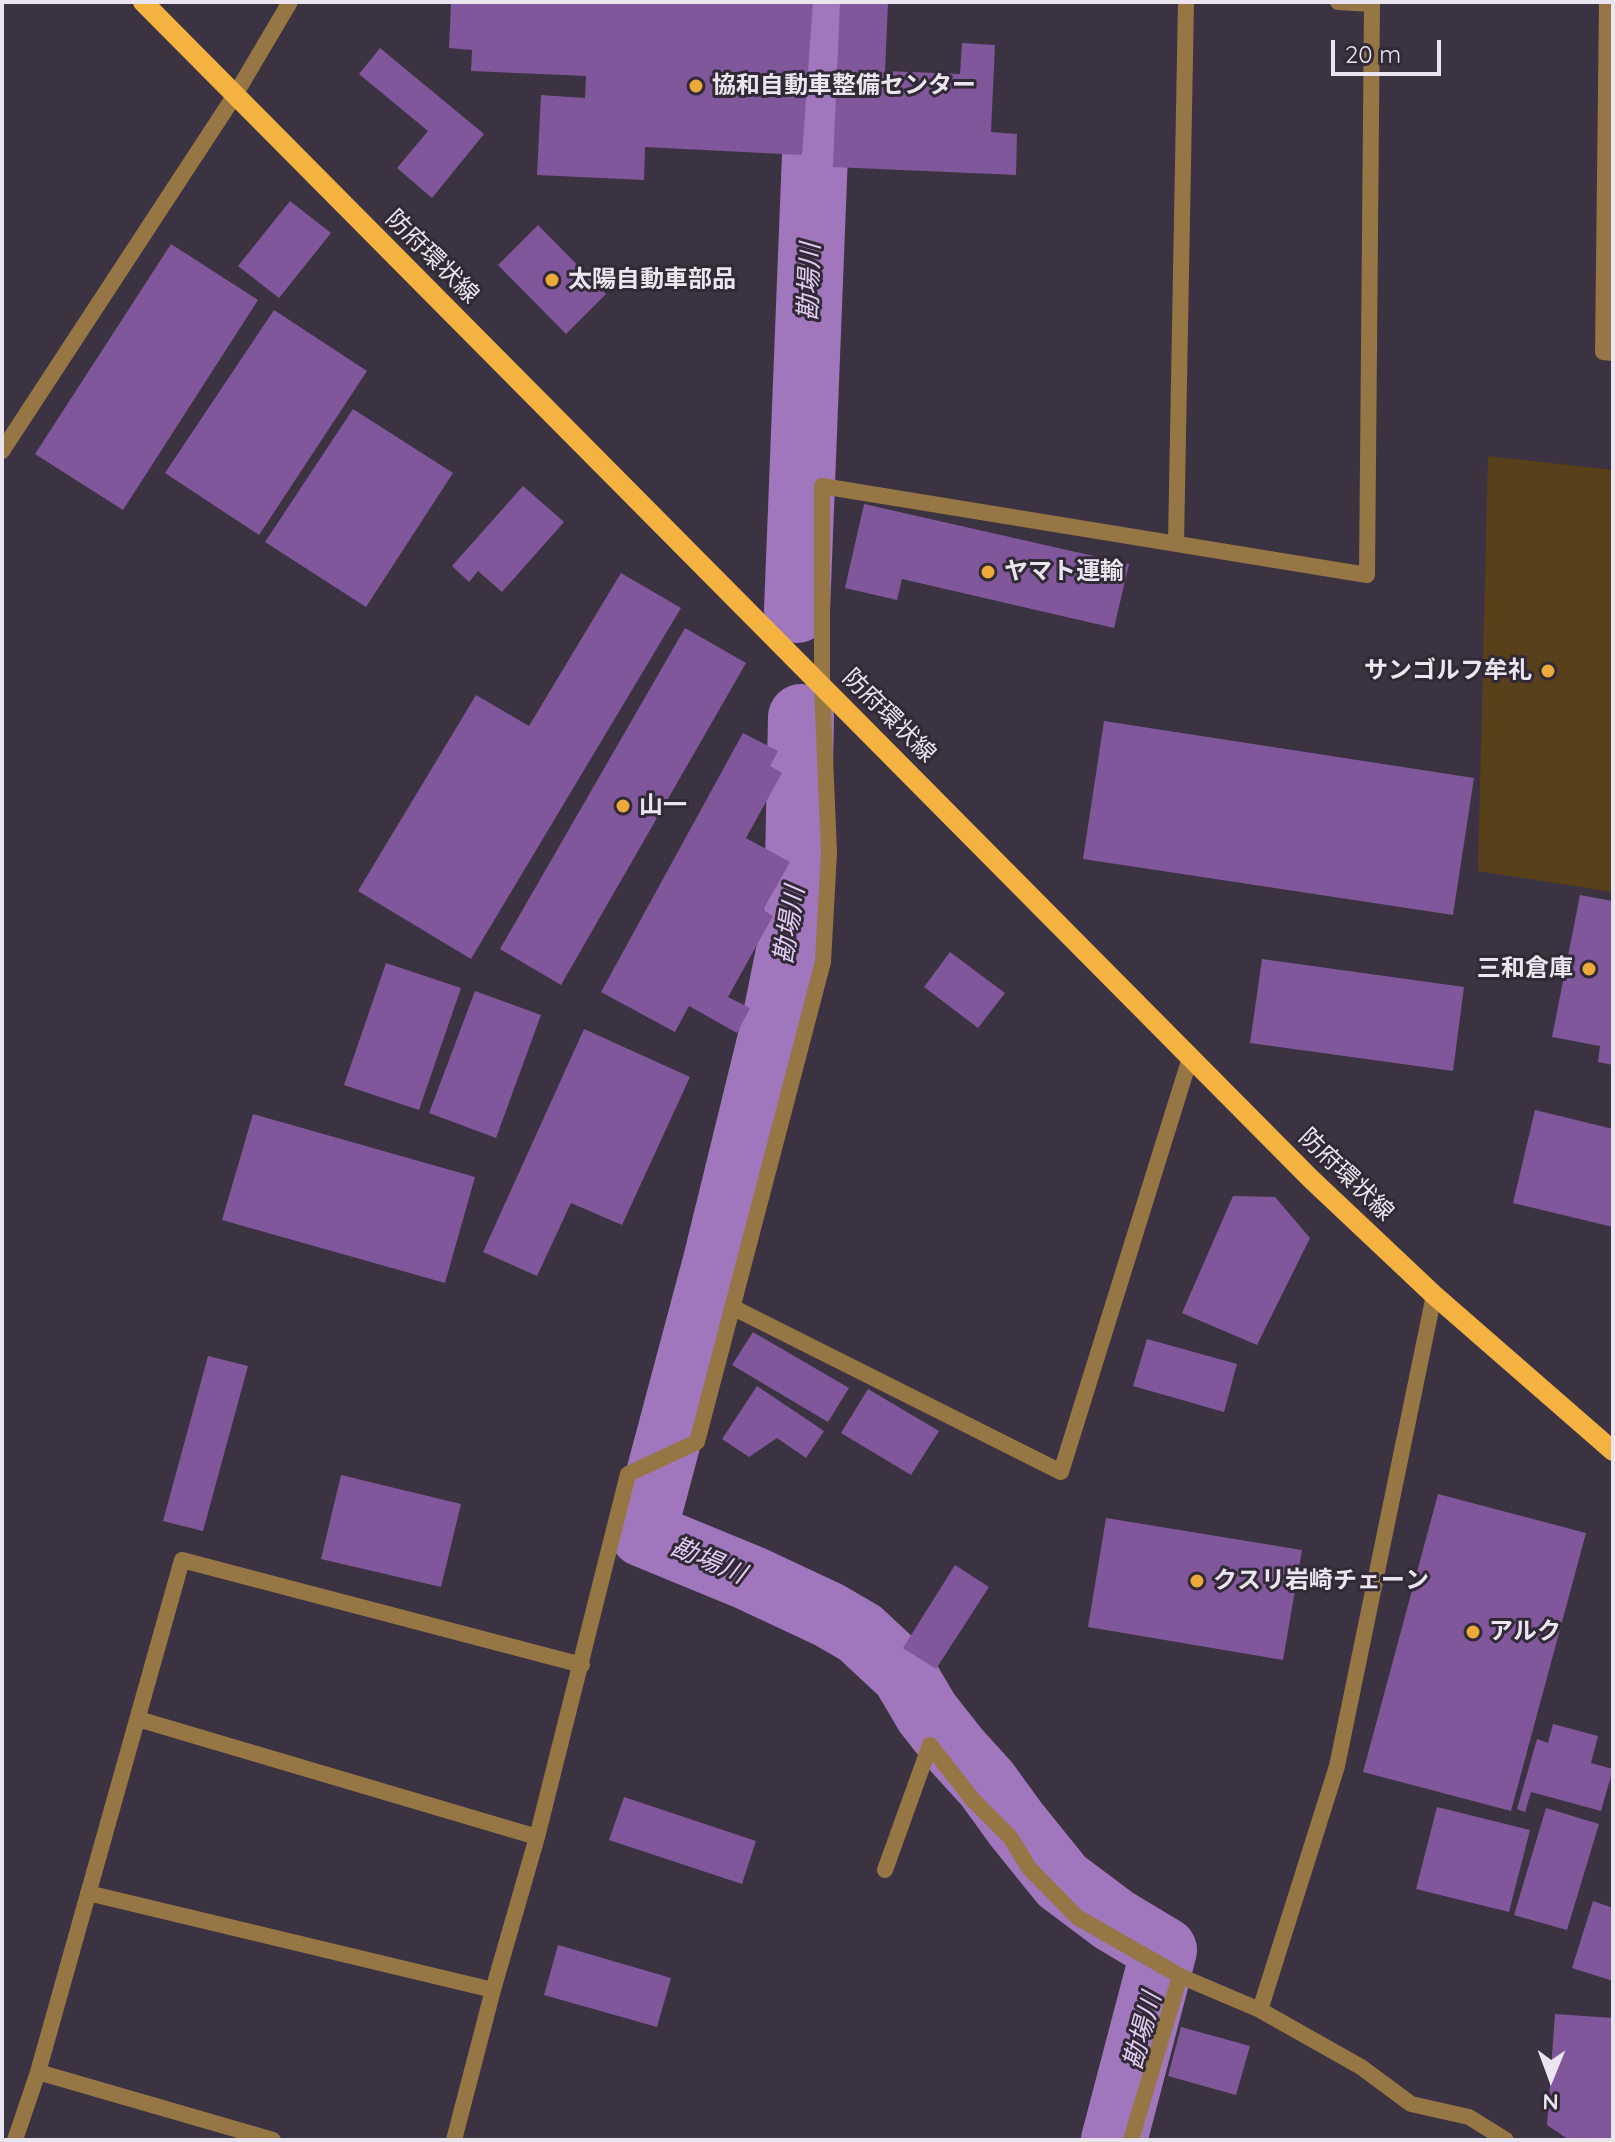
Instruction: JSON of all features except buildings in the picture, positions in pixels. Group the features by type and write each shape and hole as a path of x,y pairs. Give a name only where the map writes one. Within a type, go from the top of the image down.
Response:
{"main road":[{"name":"防府環状線","path":"143,2 1311,1179 1434,1295 1613,1451"}],"street":[{"path":"2,451 235,95 290,2"},
{"path":"1176,543 1186,2"},
{"path":"454,2140 582,1665 628,1474 697,1442 823,962 829,853 822,685 822,486 1367,575 1372,4 1338,2"},
{"path":"1607,2 1603,352 1613,353"},
{"path":"732,1307 1061,1472 1190,1058"},
{"path":"1260,2010 1337,1766 1434,1295"},
{"path":"15,2140 38,2072 182,1560 582,1665"},
{"path":"138,1719 537,1837"},
{"path":"885,1870 930,1745 973,1800 1010,1837 1029,1868 1077,1917 1180,1976 1260,2010 1361,2067 1411,2104 1469,2117 1506,2140"},
{"path":"88,1893 493,1990"},
{"path":"1131,2140 1180,1976"},
{"path":"38,2072 273,2140"}],"shaded area":[{"name":"サンゴルフ牟礼","path":"1488,456 1613,470 1613,892 1478,871"}],"waterway":[{"name":"勘場川","path":"797,610 821,2"},
{"name":"勘場川","path":"801,717 797,912 774,1025 716,1261 643,1534 750,1578 860,1633 904,1674 927,1713 1062,1881 1114,1920 1164,1950 1114,2140"}],"place":[{"name":"協和自動車整備センター","path":"696,86"},
{"name":"太陽自動車部品","path":"552,280"},
{"name":"ヤマト運輸","path":"988,572"},
{"name":"サンゴルフ牟礼","path":"1548,671"},
{"name":"山一","path":"623,806"},
{"name":"三和倉庫","path":"1589,969"},
{"name":"クスリ岩崎チェーン","path":"1197,1581"},
{"name":"アルク","path":"1473,1632"}]}
